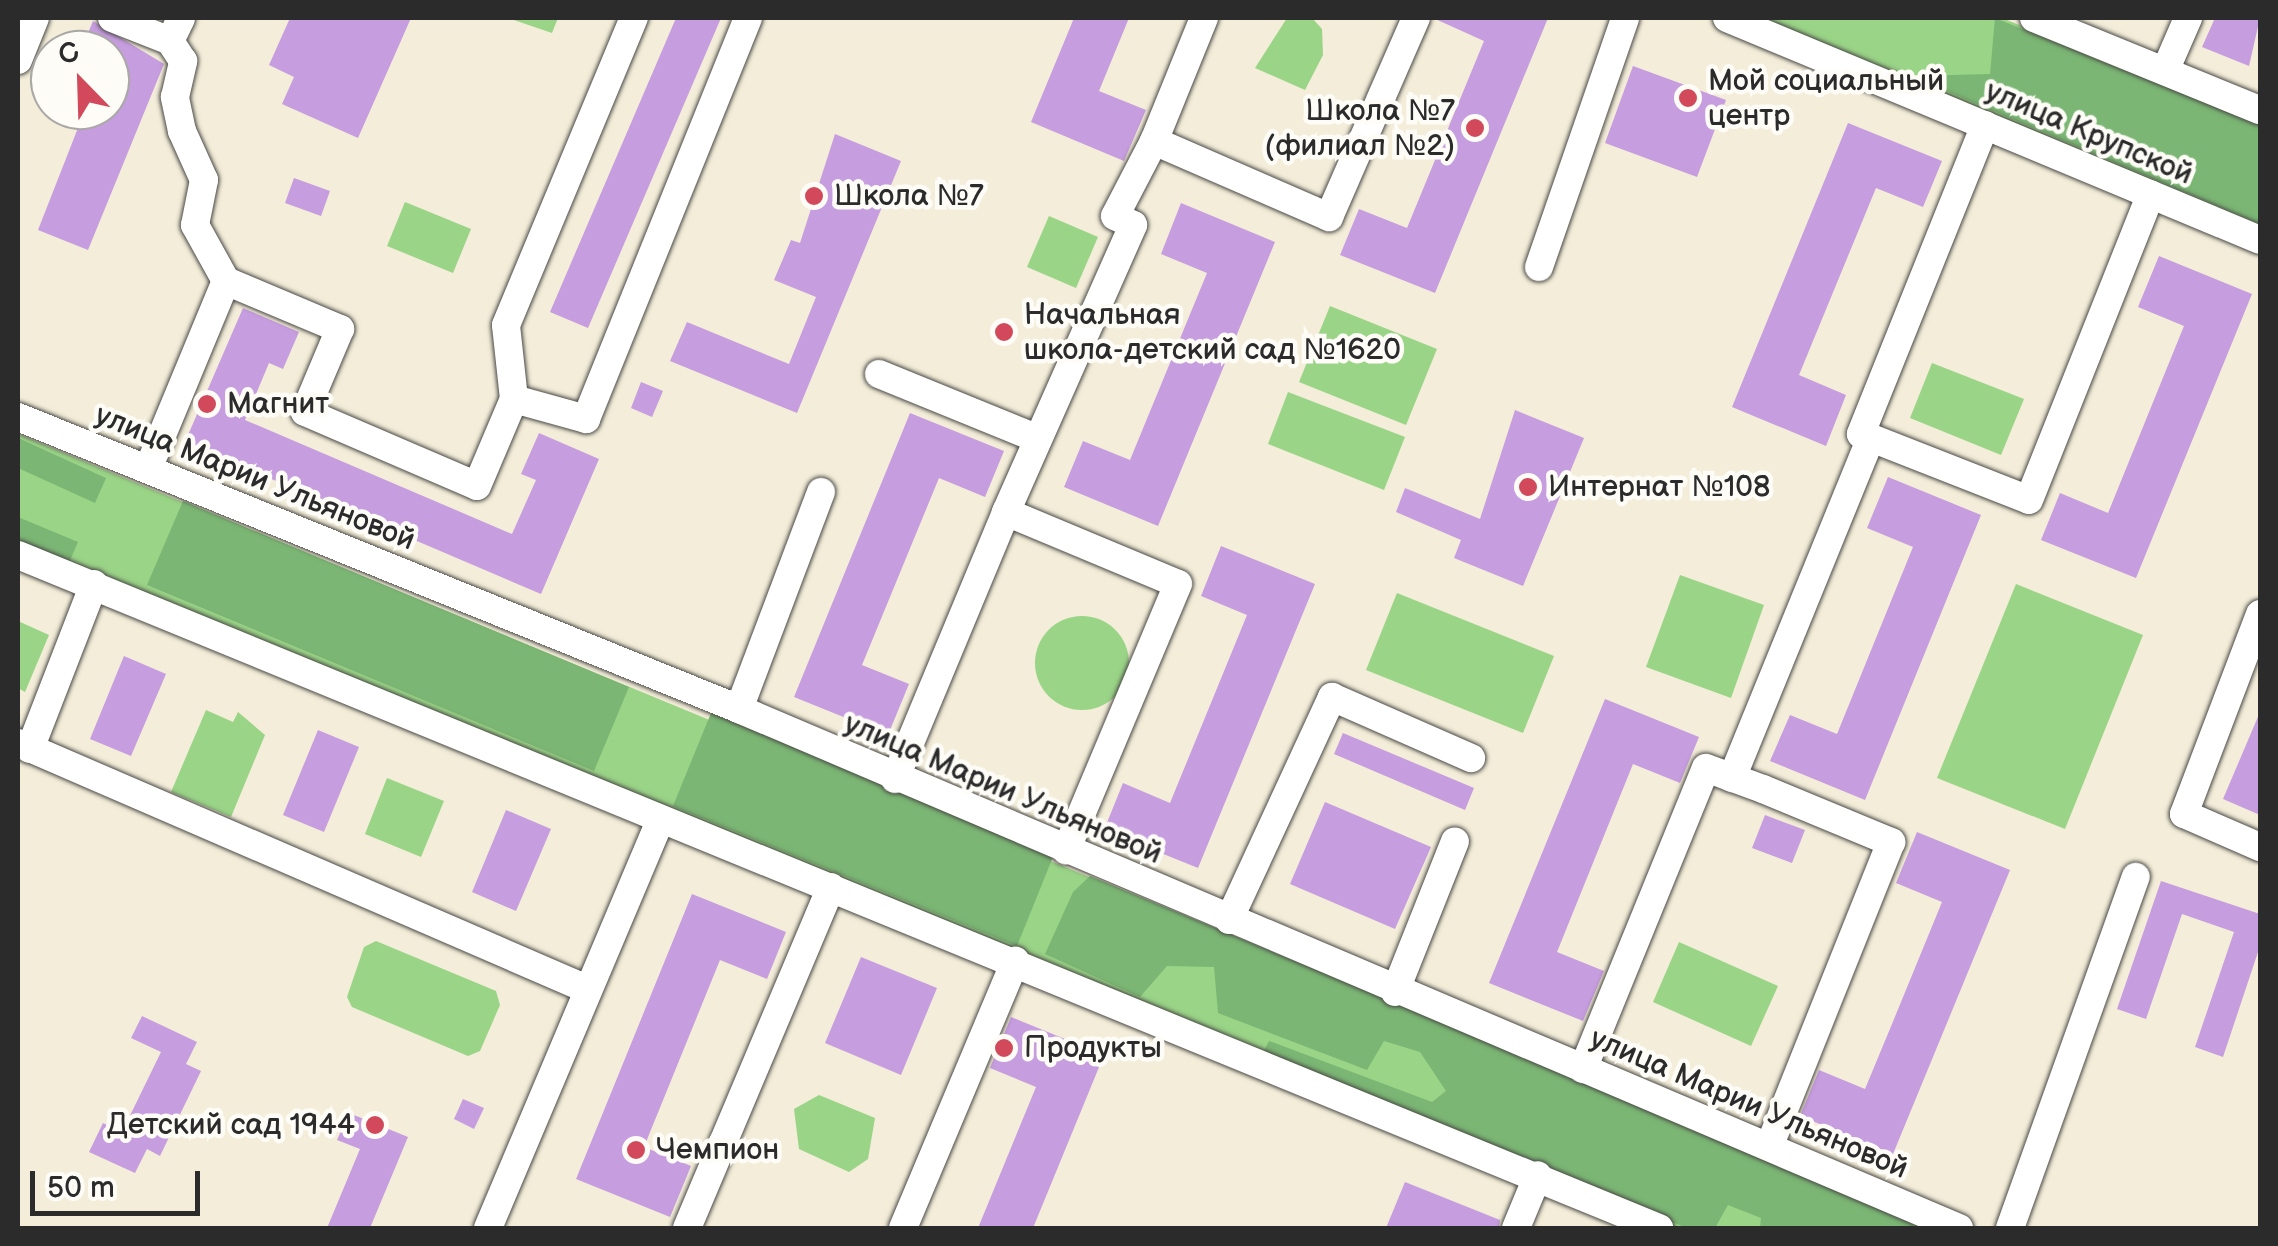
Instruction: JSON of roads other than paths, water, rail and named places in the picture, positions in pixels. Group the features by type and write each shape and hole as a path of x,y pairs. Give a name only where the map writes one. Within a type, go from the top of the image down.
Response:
{"street":[{"path":"18,60 35,18"},
{"path":"112,18 176,29 183,61 175,97 182,130 204,180 195,226 226,281 340,329 304,412 477,486 514,399 506,325 634,18"},
{"path":"514,399 586,419 748,18"},
{"path":"895,780 1036,438 1133,225 1116,216 1154,141 1204,18"},
{"path":"1154,141 1328,216 1416,18"},
{"path":"1540,267 1625,18"},
{"name":"улица Крупской","path":"1727,18 2260,240"},
{"path":"2034,18 2260,110"},
{"path":"2165,71 2188,18"},
{"path":"1984,125 1861,434 2029,500 2151,194"},
{"path":"148,469 226,281"},
{"path":"878,374 1036,438"},
{"name":"улица Марии Ульяновой","path":"18,417 739,709 895,780 1395,992 1770,1144 1960,1228"},
{"path":"1732,778 1871,438"},
{"path":"739,709 821,492"},
{"path":"1006,512 1178,584 1066,850"},
{"path":"18,555 1538,1175 1659,1228"},
{"path":"94,584 24,746 587,989"},
{"path":"2260,614 2184,814 2260,846"},
{"path":"1229,920 1332,698 1471,758"},
{"path":"1582,1069 1706,768 1732,778 1892,842 1770,1144"},
{"path":"488,1228 660,820"},
{"path":"1395,992 1455,841"},
{"path":"2010,1228 2136,878"},
{"path":"687,1228 832,887"},
{"path":"903,1228 1016,961"},
{"path":"1516,1228 1538,1175"}],"place":[{"name":"Мой социальный центр","path":"1688,98"},
{"name":"Школа №7 (филиал №2)","path":"1475,128"},
{"name":"Школа №7","path":"814,196"},
{"name":"Начальная школа-детский сад №1620","path":"1004,332"},
{"name":"Магнит","path":"207,404"},
{"name":"Интернат №108","path":"1528,487"},
{"name":"Продукты","path":"1004,1048"},
{"name":"Детский сад 1944","path":"375,1125"},
{"name":"Чемпион","path":"636,1150"}]}
